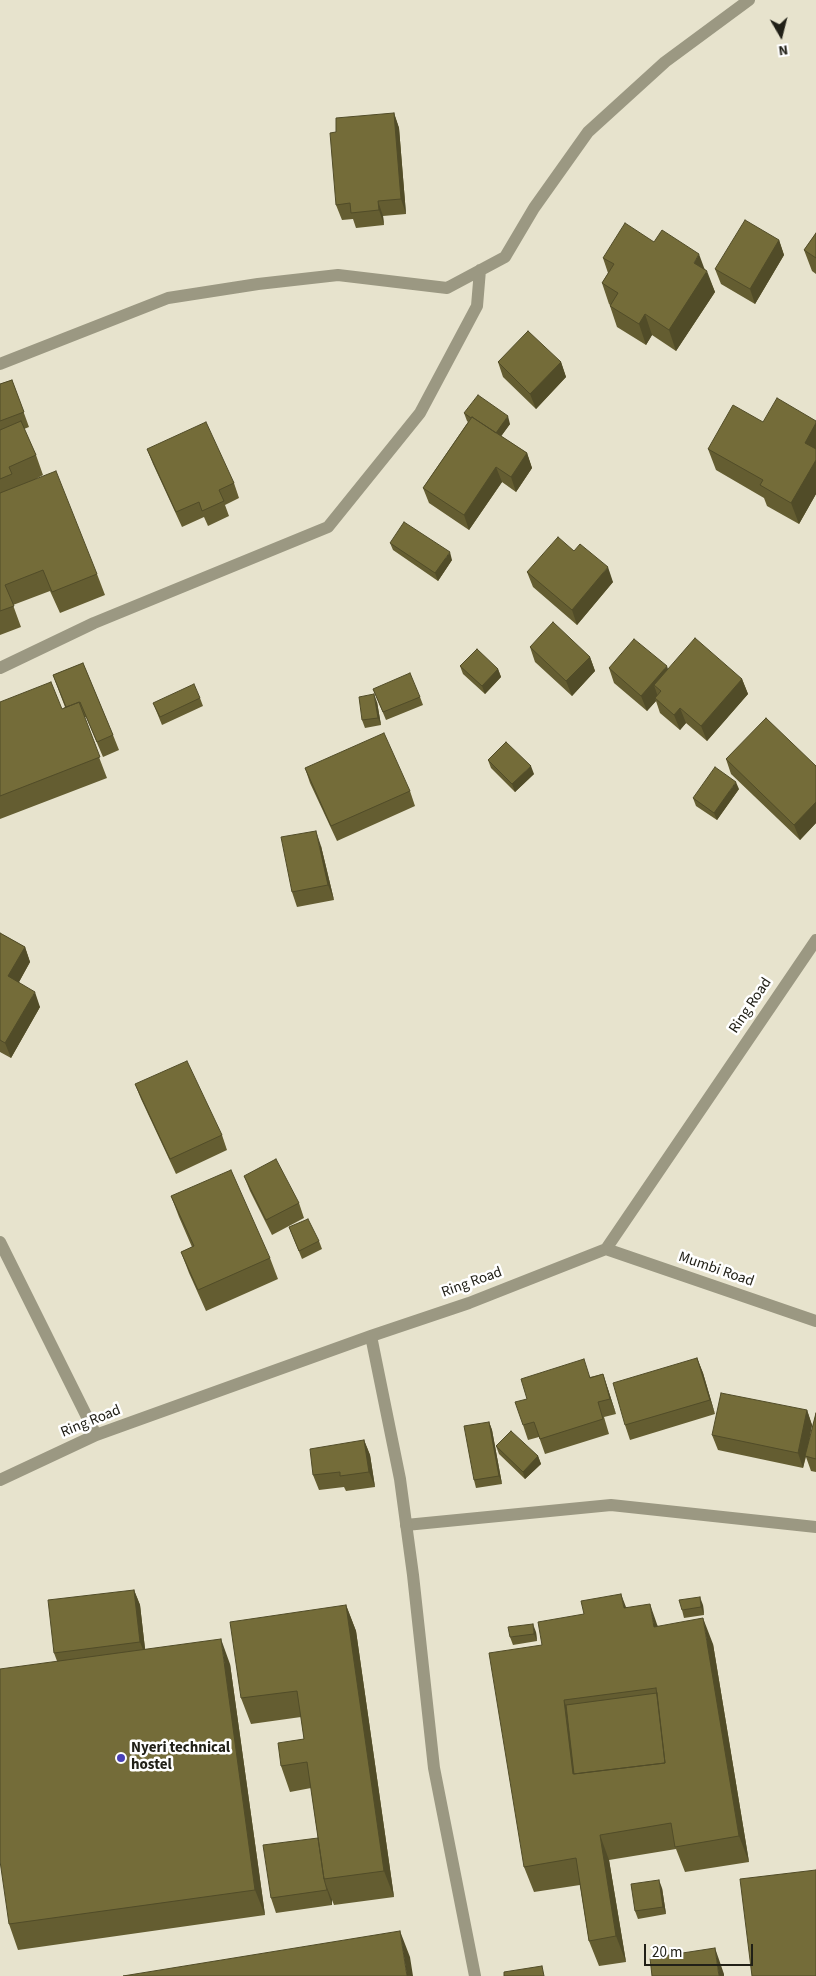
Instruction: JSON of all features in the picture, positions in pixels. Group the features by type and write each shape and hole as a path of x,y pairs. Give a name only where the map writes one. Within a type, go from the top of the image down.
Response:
{"street":[{"path":"0,364 168,298 258,284 338,275 447,288 505,257 534,208 588,132 665,62 749,0"},
{"path":"0,668 94,623 328,527 420,413 477,306 480,270"},
{"name":"Ring Road","path":"0,1480 96,1435 469,1302 606,1249 816,940"},
{"path":"0,1242 96,1435"},
{"name":"Mumbi Road","path":"606,1249 816,1321"},
{"path":"371,1336 400,1479 413,1575 434,1768 475,1976"},
{"path":"406,1525 611,1505 816,1527"}],"building":[{"path":"394,113 401,199 378,201 379,210 351,213 350,203 336,205 330,133 336,132 336,118"},
{"path":"745,220 779,240 750,289 715,269"},
{"path":"625,223 654,242 662,230 699,254 694,263 707,271 669,330 645,314 639,324 610,306 618,293 602,283 614,264 603,258"},
{"path":"816,233 816,258 804,250"},
{"path":"528,331 561,362 530,394 498,362"},
{"path":"12,380 24,412 0,421 0,384"},
{"path":"478,395 508,416 496,433 464,413"},
{"path":"777,398 816,421 805,443 816,449 816,460 791,503 760,485 763,480 708,449 733,405 763,422"},
{"path":"472,417 527,453 511,477 496,467 464,515 423,488"},
{"path":"21,421 36,455 9,467 12,474 0,479 0,430"},
{"path":"206,422 234,483 219,490 224,501 202,511 199,502 176,512 147,449"},
{"path":"56,471 97,574 52,592 43,570 5,585 14,606 0,611 0,493"},
{"path":"404,522 450,552 435,573 390,543"},
{"path":"558,537 574,551 580,544 608,567 572,610 527,572"},
{"path":"553,622 590,657 566,681 530,647"},
{"path":"695,638 742,679 701,726 680,708 674,715 655,698 661,691 654,685"},
{"path":"634,639 667,666 641,696 609,668"},
{"path":"477,649 498,669 482,686 460,666"},
{"path":"83,663 113,735 97,742 80,702 66,707 53,675"},
{"path":"410,673 420,697 383,712 373,689"},
{"path":"51,682 62,709 79,702 100,757 0,796 0,702"},
{"path":"194,684 200,698 160,717 153,703"},
{"path":"374,694 378,718 362,720 359,697"},
{"path":"766,718 816,766 816,802 794,825 726,759"},
{"path":"384,733 410,791 331,826 305,768"},
{"path":"506,742 531,766 512,784 488,760"},
{"path":"715,767 736,782 714,813 693,798"},
{"path":"316,831 328,885 292,892 281,837"},
{"path":"0,933 25,947 8,976 35,992 5,1043 0,1040"},
{"path":"187,1061 222,1135 170,1159 135,1084"},
{"path":"276,1159 299,1203 266,1220 244,1176"},
{"path":"231,1170 270,1258 198,1290 181,1252 194,1246 171,1196"},
{"path":"308,1219 319,1241 299,1251 289,1227"},
{"path":"697,1358 710,1400 625,1425 613,1383"},
{"path":"584,1359 590,1378 603,1374 610,1399 598,1402 603,1419 540,1439 534,1422 523,1425 515,1402 527,1399 521,1379"},
{"path":"721,1393 807,1410 798,1453 712,1435"},
{"path":"816,1413 816,1459 805,1456"},
{"path":"489,1422 499,1476 474,1480 464,1426"},
{"path":"511,1431 538,1456 523,1472 496,1446"},
{"path":"364,1440 369,1472 340,1476 340,1472 313,1475 310,1449"},
{"path":"134,1590 140,1642 54,1653 48,1600"},
{"path":"621,1594 624,1608 650,1604 654,1627 703,1618 739,1836 675,1847 671,1823 600,1835 616,1936 589,1941 576,1858 524,1867 489,1653 542,1645 538,1622 584,1614 581,1601","holes":["656,1688 665,1763 573,1774 564,1700"]},
{"path":"700,1597 701,1607 682,1610 679,1600"},
{"path":"346,1605 384,1871 324,1879 307,1762 281,1766 278,1743 304,1739 297,1691 241,1698 230,1622"},
{"path":"533,1624 534,1634 510,1637 508,1627"},
{"name":"Nyeri technical hostel","path":"221,1639 255,1890 9,1924 0,1861 0,1669"},
{"path":"657,1693 665,1763 574,1774 566,1705"},
{"path":"318,1838 327,1890 271,1898 263,1845"},
{"path":"816,1870 816,1976 752,1976 740,1879"},
{"path":"659,1880 663,1907 635,1911 631,1884"},
{"path":"400,1931 407,1976 123,1976"},
{"path":"715,1948 719,1976 652,1976 650,1958"},
{"path":"542,1966 544,1976 504,1976 504,1972"}],"place":[{"name":"Nyeri technical hostel","path":"121,1758"}]}
